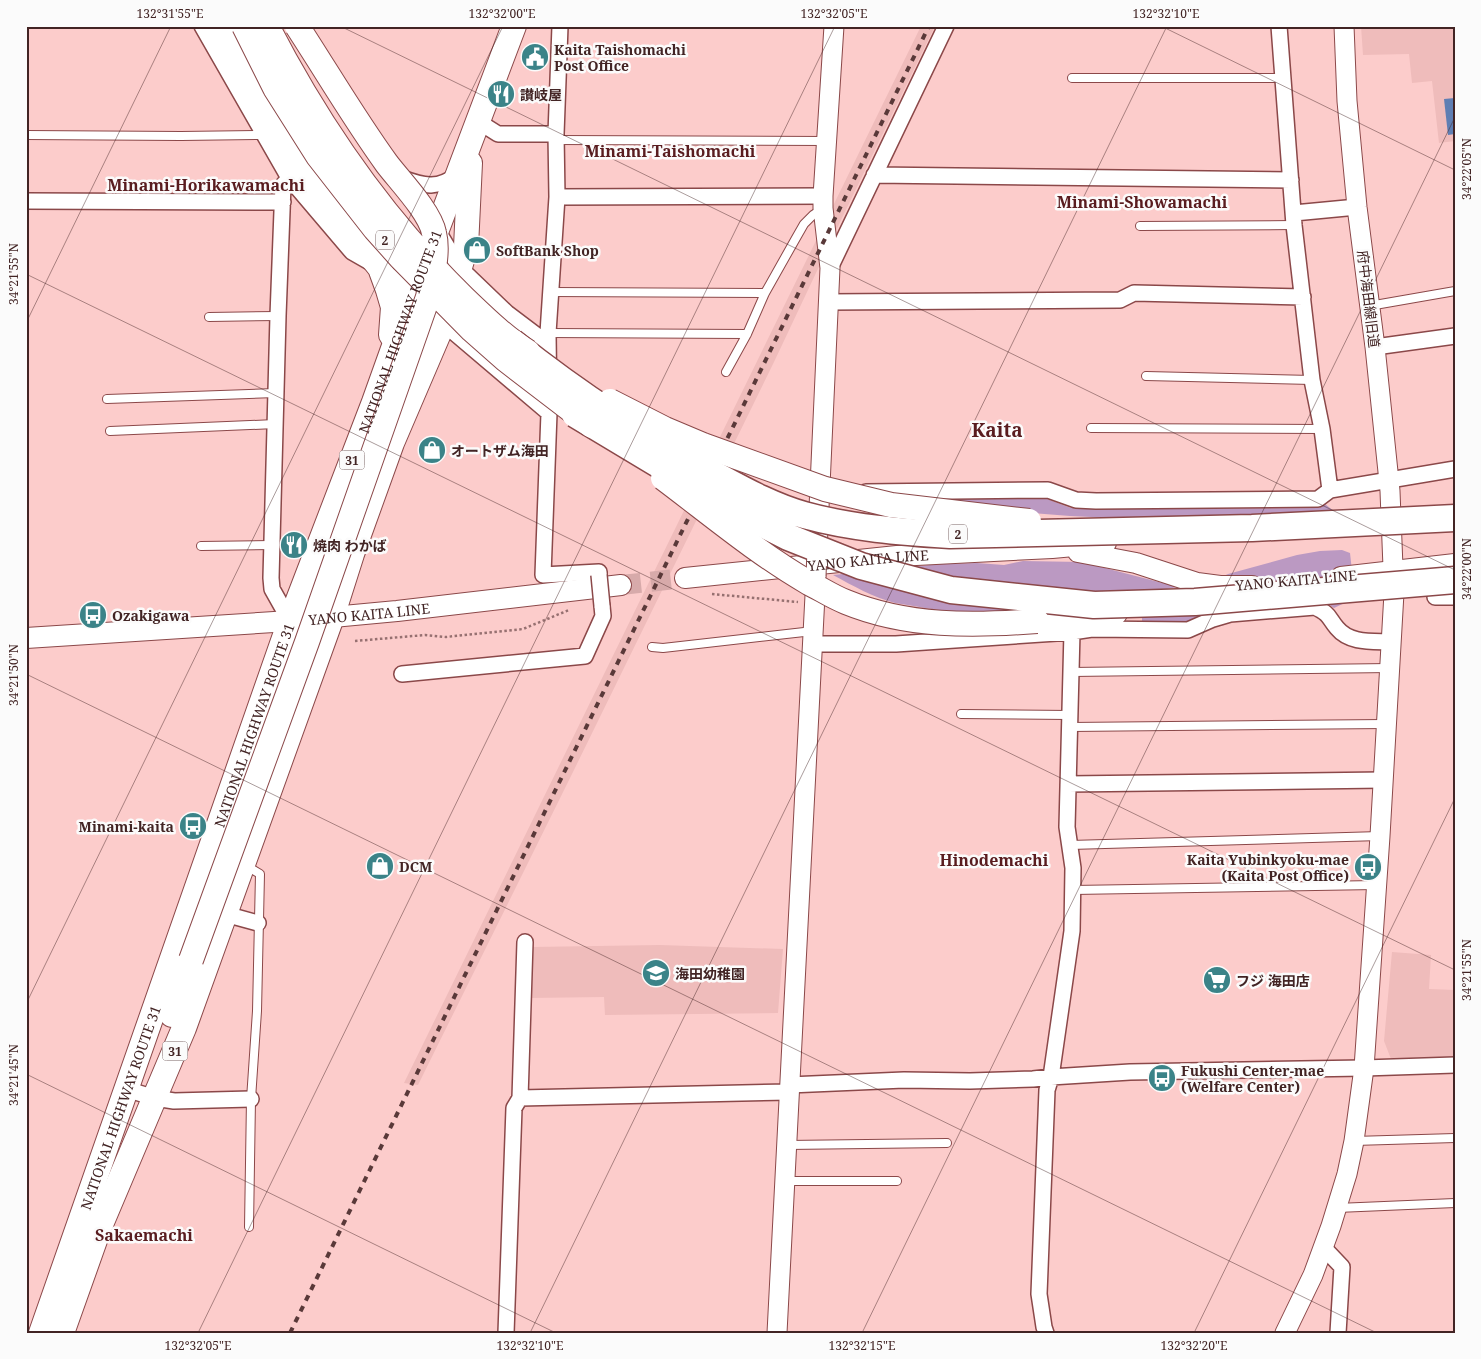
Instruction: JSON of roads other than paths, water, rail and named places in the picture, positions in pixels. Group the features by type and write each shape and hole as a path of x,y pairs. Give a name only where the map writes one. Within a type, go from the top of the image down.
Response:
{"highway":[{"path":"219,26 260,100 298,177 380,268 393,307 392,332 374,402"},
{"name":"2","path":"244,26 275,88 318,156 375,229 472,330 506,360 575,414 733,509 788,537 861,566 951,590 1094,605 1195,602 1455,580"},
{"name":"2","path":"267,26 334,141 365,184 443,277 512,342 542,366 639,432 690,462 763,499 802,514 851,526 950,535 1252,528 1455,518"},
{"path":"142,1094 320,606 428,297 434,269 434,232 428,219 408,188 387,163 297,26"},
{"name":"NATIONAL HIGHWAY ROUTE 31","path":"62,1333 99,1229 290,621 514,26"},
{"name":"NATIONAL HIGHWAY ROUTE 31","path":"41,1333 142,1094 184,1028 332,617 352,554 392,443 443,324 466,247 470,163 479,122"},
{"path":"512,342 603,396 665,429 703,445 825,489 891,505 1030,521 1155,525 1217,533"},
{"path":"575,414 791,573 845,602 880,612 932,622 966,625 1037,621 1126,612 1244,587"}],"main road":[{"name":"YANO KAITA LINE","path":"685,578 897,556 1052,548 1217,533 1273,533 1355,528 1455,518"},
{"name":"YANO KAITA LINE","path":"1052,548 1073,550 1136,563 1197,583 1244,587 1455,564"},
{"name":"YANO KAITA LINE","path":"26,638 290,621 621,586"}],"street":[{"path":"202,26 264,135 298,177 283,185 271,578 272,589 290,621"},
{"path":"303,26 323,61 400,178 437,230 460,268 507,314 548,338"},
{"path":"402,674 585,656 603,616 599,572 543,575 549,413 548,338 557,198 556,137 560,26"},
{"path":"777,1333 830,268 823,202 834,26"},
{"path":"830,268 946,26"},
{"path":"1279,26 1294,219 1312,380 1322,429 1330,490"},
{"name":"府中海田線旧道","path":"1285,1333 1313,1275 1348,1174 1354,1141 1364,1068 1392,642 1394,594 1389,479 1357,206 1347,100 1344,26"},
{"path":"479,122 498,134 556,137"},
{"path":"400,178 419,185 435,186 449,181 459,174"},
{"path":"874,175 1291,180"},
{"path":"557,198 823,202"},
{"path":"26,201 282,202"},
{"path":"1294,219 1357,206"},
{"path":"380,268 412,293 443,324 549,413"},
{"path":"828,302 1120,300 1134,293 1303,297"},
{"path":"1375,347 1455,336"},
{"path":"819,492 1048,490 1076,500 1096,501 1318,499 1330,490 1455,469"},
{"path":"1435,597 1455,597"},
{"path":"812,638 896,644 1092,629 1188,630 1230,614 1315,607 1327,613 1337,628 1347,637 1392,642"},
{"path":"1046,1333 1038,1294 1047,1090 1051,1077 1072,931 1073,868 1067,827 1072,632"},
{"path":"1068,784 1383,780"},
{"path":"225,914 258,924"},
{"path":"506,1333 514,1108 520,1098 525,942"},
{"path":"520,1098 789,1089 904,1080 970,1081 1033,1079 1130,1072 1455,1065"},
{"path":"142,1094 174,1101 251,1099"},
{"path":"1323,1247 1342,1267 1338,1333"}],"lane":[{"path":"1072,78 1283,78"},
{"path":"26,135 264,135"},
{"path":"556,137 827,141"},
{"path":"726,372 747,334 765,293 804,224 823,202"},
{"path":"1140,226 1294,219"},
{"path":"1370,306 1455,291"},
{"path":"551,292 765,293"},
{"path":"209,317 278,316"},
{"path":"548,338 747,334"},
{"path":"1146,376 1312,380"},
{"path":"107,400 276,393"},
{"path":"110,431 275,424"},
{"path":"1091,428 1322,429"},
{"path":"202,546 272,544"},
{"path":"652,647 663,648 812,638"},
{"path":"1071,672 1390,668"},
{"path":"961,714 1070,721 1387,724"},
{"path":"1070,845 1380,836"},
{"path":"243,864 260,874 258,1011 251,1099 249,1227"},
{"path":"1073,890 1376,885"},
{"path":"1354,1141 1455,1138"},
{"path":"787,1144 946,1143"},
{"path":"785,1181 897,1181"},
{"path":"1337,1208 1455,1203"}],"water":[{"path":"1455,98 1455,134 1448,135 1444,99"}],"tunnel":[{"path":"621,585 685,578"}],"railway":[{"path":"290,1333 929,26"}],"place":[{"name":"Kaita Taishomachi Post Office","path":"535,57"},
{"name":"讃岐屋","path":"501,94"},
{"name":"SoftBank Shop","path":"477,250"},
{"name":"オートザム海田","path":"432,450"},
{"name":"焼肉 わかば","path":"294,545"},
{"name":"Ozakigawa","path":"93,615"},
{"name":"Minami-kaita","path":"193,826"},
{"name":"DCM","path":"380,866"},
{"name":"Kaita Yubinkyoku-mae (Kaita Post Office)","path":"1368,867"},
{"name":"海田幼稚園","path":"656,973"},
{"name":"フジ 海田店","path":"1217,980"},
{"name":"Fukushi Center-mae (Welfare Center)","path":"1162,1078"}],"district":[{"name":"Minami-Taishomachi","path":"670,151"},
{"name":"Minami-Horikawamachi","path":"206,185"},
{"name":"Minami-Showamachi","path":"1142,202"},
{"name":"Kaita","path":"997,430"},
{"name":"Hinodemachi","path":"994,860"},
{"name":"Sakaemachi","path":"144,1235"}]}
